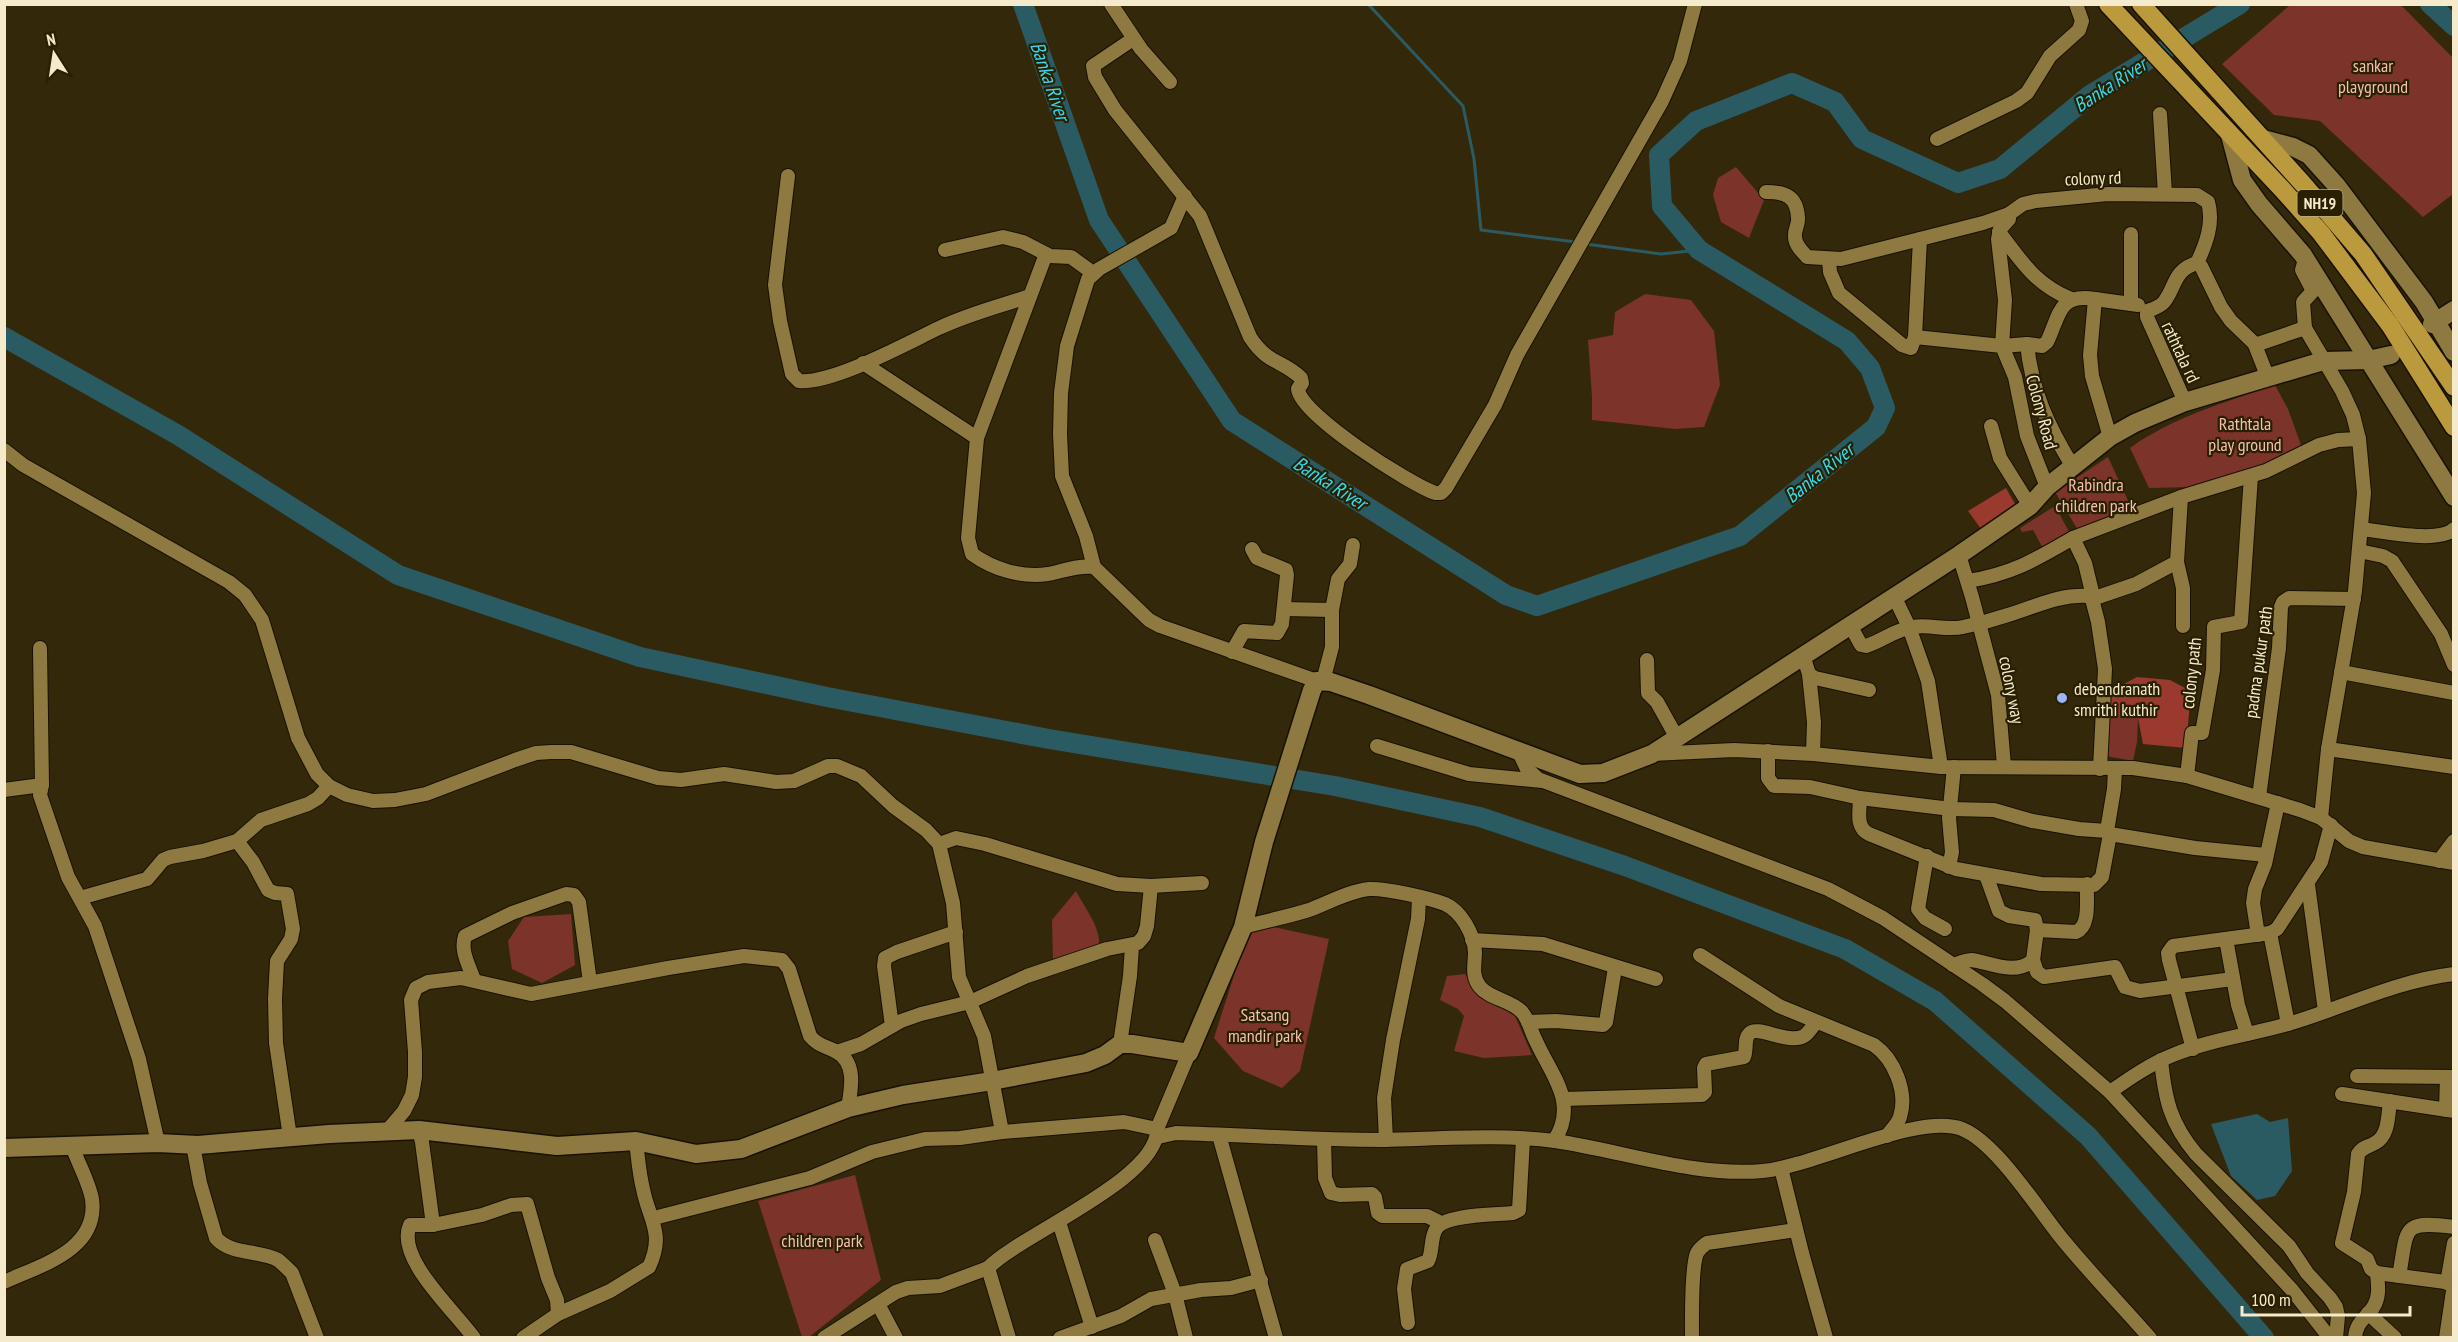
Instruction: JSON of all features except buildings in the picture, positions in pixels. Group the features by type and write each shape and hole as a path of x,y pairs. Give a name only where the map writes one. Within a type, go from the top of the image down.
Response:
{"highway":[{"name":"NH19","path":"2108,4 2303,212 2350,270 2417,366 2454,427"},
{"name":"NH19","path":"2141,4 2336,221 2381,278 2454,387"}],"main road":[{"path":"2230,135 2242,180 2305,259 2454,497"},
{"path":"2263,139 2293,147 2310,155 2336,185 2424,302 2443,320 2454,352"},
{"path":"4,1148 158,1143 193,1145 419,1130 556,1146 636,1141 696,1154 741,1149 848,1108 903,1095 1086,1063 1106,1054 1120,1044 1189,1053 1243,927 1264,842 1312,690 1320,681 1369,695 1580,774 1591,775 1628,765 1652,754 1959,555 2030,506 2047,488 2110,437 2135,423 2185,402 2323,361 2368,360 2391,355"}],"street":[{"path":"1111,4 1133,39 1170,82"},
{"path":"1133,39 1093,66 1093,72 1128,128 1200,216 1242,318 1257,348 1274,362 1301,378 1302,383 1298,389 1300,398 1336,432 1393,470 1436,493 1441,493 1489,415 1517,355 1670,85 1680,61 1695,4"},
{"path":"1937,139 2016,101 2027,93 2050,56 2079,30 2082,21 2076,4"},
{"path":"2160,114 2165,194"},
{"path":"788,176 775,285 780,321 792,374 799,381 810,382 863,363 940,327 1030,296"},
{"name":"colony rd","path":"1766,192 1783,192 1788,195 1798,219 1794,235 1798,247 1807,256 1829,260 1983,224 2010,214 2023,204 2056,198 2108,194 2197,195 2208,202 2209,232 2197,263"},
{"path":"1185,196 1171,228 1093,270 1084,288 1067,346 1061,393 1062,476 1086,536 1094,567 1142,613 1160,626 1320,681 1332,647 1332,610 1338,579 1350,564 1353,545"},
{"path":"2010,214 1999,232 2044,286 2070,299 2080,297 2095,299 2131,304 2150,310"},
{"name":"Colony Road","path":"1999,232 2005,300 2002,346 2015,377 2027,436 2047,488"},
{"path":"2131,234 2131,304"},
{"path":"945,250 1003,237 1023,242 1046,254 1071,257 1093,270"},
{"path":"1829,260 1830,272 1839,293 1908,349 1914,344 1915,337 1920,239"},
{"path":"1046,254 977,438 968,538 972,554 1006,570 1028,575 1079,567 1094,567"},
{"path":"2193,1049 2169,960 2170,949 2173,946 2264,934 2277,929 2321,862 2326,822 2328,749 2354,599 2364,493 2359,439 2353,416 2342,391 2305,328 2303,302 2313,291 2302,270 2305,259"},
{"path":"2197,263 2205,272 2221,307 2231,321 2256,345 2268,378"},
{"name":"rathtala rd","path":"2185,402 2147,321 2147,313 2164,302 2179,274 2197,263"},
{"name":"Colony Road","path":"1915,337 2002,346 2027,344 2042,346 2047,342 2063,305 2070,299"},
{"path":"2095,299 2090,355 2092,376 2110,437"},
{"path":"2256,345 2305,328"},
{"path":"2027,344 2035,391 2047,421 2073,467"},
{"path":"863,363 977,438"},
{"path":"1991,426 2000,458 2030,506"},
{"path":"1968,581 1998,576 2014,570 2073,538 2181,497 2266,471 2319,445 2338,440 2359,439"},
{"path":"4,450 23,465 229,582 245,594 262,620 298,738 317,774 329,786 346,795 364,799 395,800 426,794 515,760 536,753 551,752 572,752 658,778 681,780 724,774 777,782 794,781 818,769 837,766 861,776 893,806 926,830 939,844 953,903 959,976 962,988 984,1036 1002,1132"},
{"name":"colony path","path":"2187,776 2192,733 2202,733 2213,670 2214,627 2241,622 2251,476"},
{"path":"2181,497 2177,562 2183,588 2182,626"},
{"path":"2361,529 2417,536 2452,535"},
{"path":"2073,538 2085,563 2091,585 2090,598 2103,647 2105,669 2100,764"},
{"path":"1232,652 1244,631 1277,633 1282,624 1286,570 1257,558 1252,549"},
{"path":"2359,551 2384,555 2392,561 2441,634 2454,665"},
{"name":"colony way","path":"1959,555 1998,695 2004,766"},
{"path":"1850,625 1861,645 1866,646 1909,627 1929,626 1953,629 2010,615 2046,601 2074,595 2090,598 2136,584 2177,562"},
{"path":"1894,596 1909,627 1928,681 1947,766 1952,852 1949,867"},
{"name":"padma pukur path","path":"2259,797 2283,602 2289,598 2354,599"},
{"path":"1284,609 1332,610"},
{"path":"40,648 42,785 40,795 68,877 95,926 139,1059 158,1143"},
{"path":"1803,655 1809,674 1814,722 1813,754"},
{"path":"1647,660 1648,693 1657,702 1677,738"},
{"path":"2341,672 2454,693"},
{"path":"1809,674 1869,690"},
{"path":"1377,746 1469,774 1543,782"},
{"path":"2328,749 2454,767"},
{"path":"1652,754 1734,750 1813,754 1947,766 2100,764 2115,769 2133,768 2187,776 2259,797 2326,822 2349,841 2363,847 2446,862 2454,841"},
{"path":"1520,752 1527,769 1543,782 1642,817 1828,889 1883,918 2006,1001 2110,1092 2292,1290 2330,1338"},
{"path":"1768,752 1768,778 1774,786 1810,787 1860,798 1951,809 1994,810 2032,821 2195,848 2266,855"},
{"path":"1860,798 1858,818 1864,831 1949,867 2041,884 2094,885 2101,880 2109,832 2115,769"},
{"path":"4,790 42,785"},
{"path":"80,898 147,879 164,860 170,857 203,851 237,841 261,820 308,804 318,798 329,786"},
{"path":"2278,803 2253,903 2264,934 2288,1024"},
{"path":"939,844 948,840 962,839 1049,863 1106,882 1151,886 1202,883"},
{"path":"237,841 253,862 265,886 271,892 287,894 292,916 291,939 277,961 275,999 276,1043 290,1137"},
{"path":"1927,856 1918,909 1925,918 1945,929"},
{"path":"1986,875 1999,911 2009,916 2035,920 2037,930 2033,960 2037,972 2044,977 2115,967 2119,971 2121,983 2131,990 2178,987 2233,979"},
{"path":"2037,930 2076,932 2081,930 2086,918 2086,884"},
{"path":"2307,885 2325,1011"},
{"path":"837,1052 861,1044 892,1026 921,1014 970,1002 1027,976 1107,949 1132,946 1144,936 1151,886"},
{"path":"1243,927 1276,921 1370,889 1437,902 1454,909 1463,919 1472,940 1475,954 1473,969 1478,984 1487,993 1513,1004 1523,1013 1558,1082 1563,1099 1562,1129 1554,1141"},
{"path":"474,980 464,953 465,936 512,913 566,894 574,895 579,902 590,982"},
{"path":"1386,1140 1384,1098 1393,1040 1418,919 1419,898"},
{"path":"892,1026 884,966 885,958 956,932"},
{"path":"2226,939 2247,1034"},
{"path":"1472,940 1543,944 1656,979"},
{"path":"1120,1044 1132,946"},
{"path":"1700,955 1779,1006 1874,1045 1884,1052 1897,1075 1902,1109 1897,1123 1887,1136"},
{"path":"387,1131 404,1111 412,1095 415,1060 411,1000 416,988 428,982 460,978 531,994 744,956 782,960 789,969 810,1035 816,1043 837,1052 846,1059 850,1067 852,1085 848,1108"},
{"path":"1953,965 1972,960 2006,968 2025,965 2033,960"},
{"path":"1528,1022 1556,1021 1603,1025 1608,1014 1615,968"},
{"path":"2110,1092 2146,1067 2193,1049 2288,1024 2392,987 2434,976 2454,974"},
{"path":"1563,1099 1702,1095 1706,1092 1704,1068 1706,1064 1744,1057 1747,1036 1750,1033 1758,1030 1779,1037 1799,1038 1807,1034 1816,1022"},
{"path":"824,1338 896,1293 908,1288 940,1286 988,1268 1095,1200 1143,1159 1158,1133 1189,1053"},
{"path":"2162,1060 2165,1096 2182,1137 2196,1154 2289,1246 2307,1273 2330,1298 2336,1307 2338,1316 2336,1338"},
{"path":"2342,1094 2450,1110 2450,1077 2357,1076"},
{"path":"2390,1101 2384,1135 2379,1141 2360,1150 2358,1154 2354,1192 2342,1240 2344,1246 2367,1259 2371,1269 2377,1273 2451,1283"},
{"path":"654,1218 810,1178 872,1152 925,1139 960,1138 1002,1132 1124,1122 1158,1133 1324,1140 1554,1141 1706,1168 1764,1171 1797,1165 1887,1136 1939,1125 1965,1130 1984,1142 2064,1242 2150,1338"},
{"path":"419,1130 423,1142 433,1225"},
{"path":"1219,1135 1276,1338"},
{"path":"1324,1140 1325,1178 1331,1193 1340,1196 1372,1194 1375,1197 1378,1213 1382,1216 1427,1216 1441,1223"},
{"path":"1408,1323 1404,1276 1410,1266 1428,1261 1436,1229 1441,1223 1453,1219 1513,1213 1519,1210 1522,1140"},
{"path":"523,1338 558,1314 610,1292 650,1267 657,1244 654,1218 643,1190 636,1141"},
{"path":"193,1145 200,1183 216,1238 222,1244 267,1256 285,1266 292,1273 317,1338"},
{"path":"4,1282 71,1251 84,1236 90,1221 92,1199 72,1146"},
{"path":"1780,1168 1826,1338"},
{"path":"474,1338 414,1262 409,1248 410,1225 433,1225 482,1215 512,1205 527,1204 548,1278 558,1300 558,1314"},
{"path":"1059,1222 1089,1331"},
{"path":"2399,1276 2410,1229 2417,1224 2425,1223 2454,1227"},
{"path":"1692,1338 1696,1255 1700,1249 1707,1243 1796,1230"},
{"path":"1155,1240 1175,1294 1186,1338"},
{"path":"2446,1338 2454,1243"},
{"path":"988,1268 1009,1338"},
{"path":"2355,1338 2358,1322 2368,1313 2378,1297 2377,1273"},
{"path":"1060,1338 1089,1331 1151,1299 1231,1288 1261,1280"},
{"path":"878,1304 896,1338"},
{"path":"2368,1313 2395,1338"}],"green space":[{"name":"sankar playground","path":"2290,5 2401,5 2453,58 2453,194 2423,217 2320,121 2274,115 2222,64"},
{"path":"1736,167 1764,200 1749,238 1721,222 1713,195 1718,178"},
{"path":"1645,294 1691,300 1714,331 1720,385 1704,427 1675,429 1592,420 1588,340 1613,335 1615,312"},
{"name":"Rathtala play ground","path":"2275,385 2288,409 2301,445 2256,468 2192,487 2149,488 2130,448 2182,419"},
{"name":"Rabindra children park","path":"2108,457 2131,507 2078,530 2055,492"},
{"path":"2055,506 2072,537 2045,552 2033,530 2022,532 2020,528"},
{"path":"2105,713 2138,718 2133,761 2106,756"},
{"path":"1076,891 1096,927 1098,949 1053,959 1052,920"},
{"path":"571,914 575,965 542,983 512,969 508,941 524,917"},
{"name":"Satsang mandir park","path":"1251,922 1329,939 1300,1071 1282,1088 1243,1071 1214,1038"},
{"path":"1465,974 1479,990 1512,1009 1532,1055 1484,1058 1454,1051 1464,1016 1458,1009 1440,1000 1447,976"},
{"name":"children park","path":"855,1175 881,1280 809,1337 802,1337 758,1201"}],"shaded area":[{"path":"2006,488 2019,511 1984,533 1968,511"},
{"path":"2137,677 2170,680 2191,691 2186,748 2143,744 2138,718 2108,714 2111,691"}],"water":[{"path":"2257,1114 2270,1122 2288,1118 2292,1171 2275,1196 2257,1200 2231,1176 2211,1124"}],"waterway":[{"name":"Banka River","path":"1023,4 1099,220 1232,421 1506,595 1537,606 1740,536 1876,427 1885,408 1870,368 1847,341 1699,250 1662,206 1659,155 1696,121 1792,83 1835,102 1862,139 1958,183 2000,169 2090,95 2240,4"},
{"path":"1368,4 1463,106 1474,159 1481,230 1576,242"},
{"name":"Banka River","path":"2430,4 2454,26"},
{"path":"1586,244 1661,254 1699,250"},
{"path":"4,337 178,435 398,575 640,657 827,697 1049,739 1335,786 1480,817 1625,866 1845,949 1935,1001 2088,1136 2264,1338"}],"place":[{"name":"debendranath smrithi kuthir","path":"2062,698"}]}
